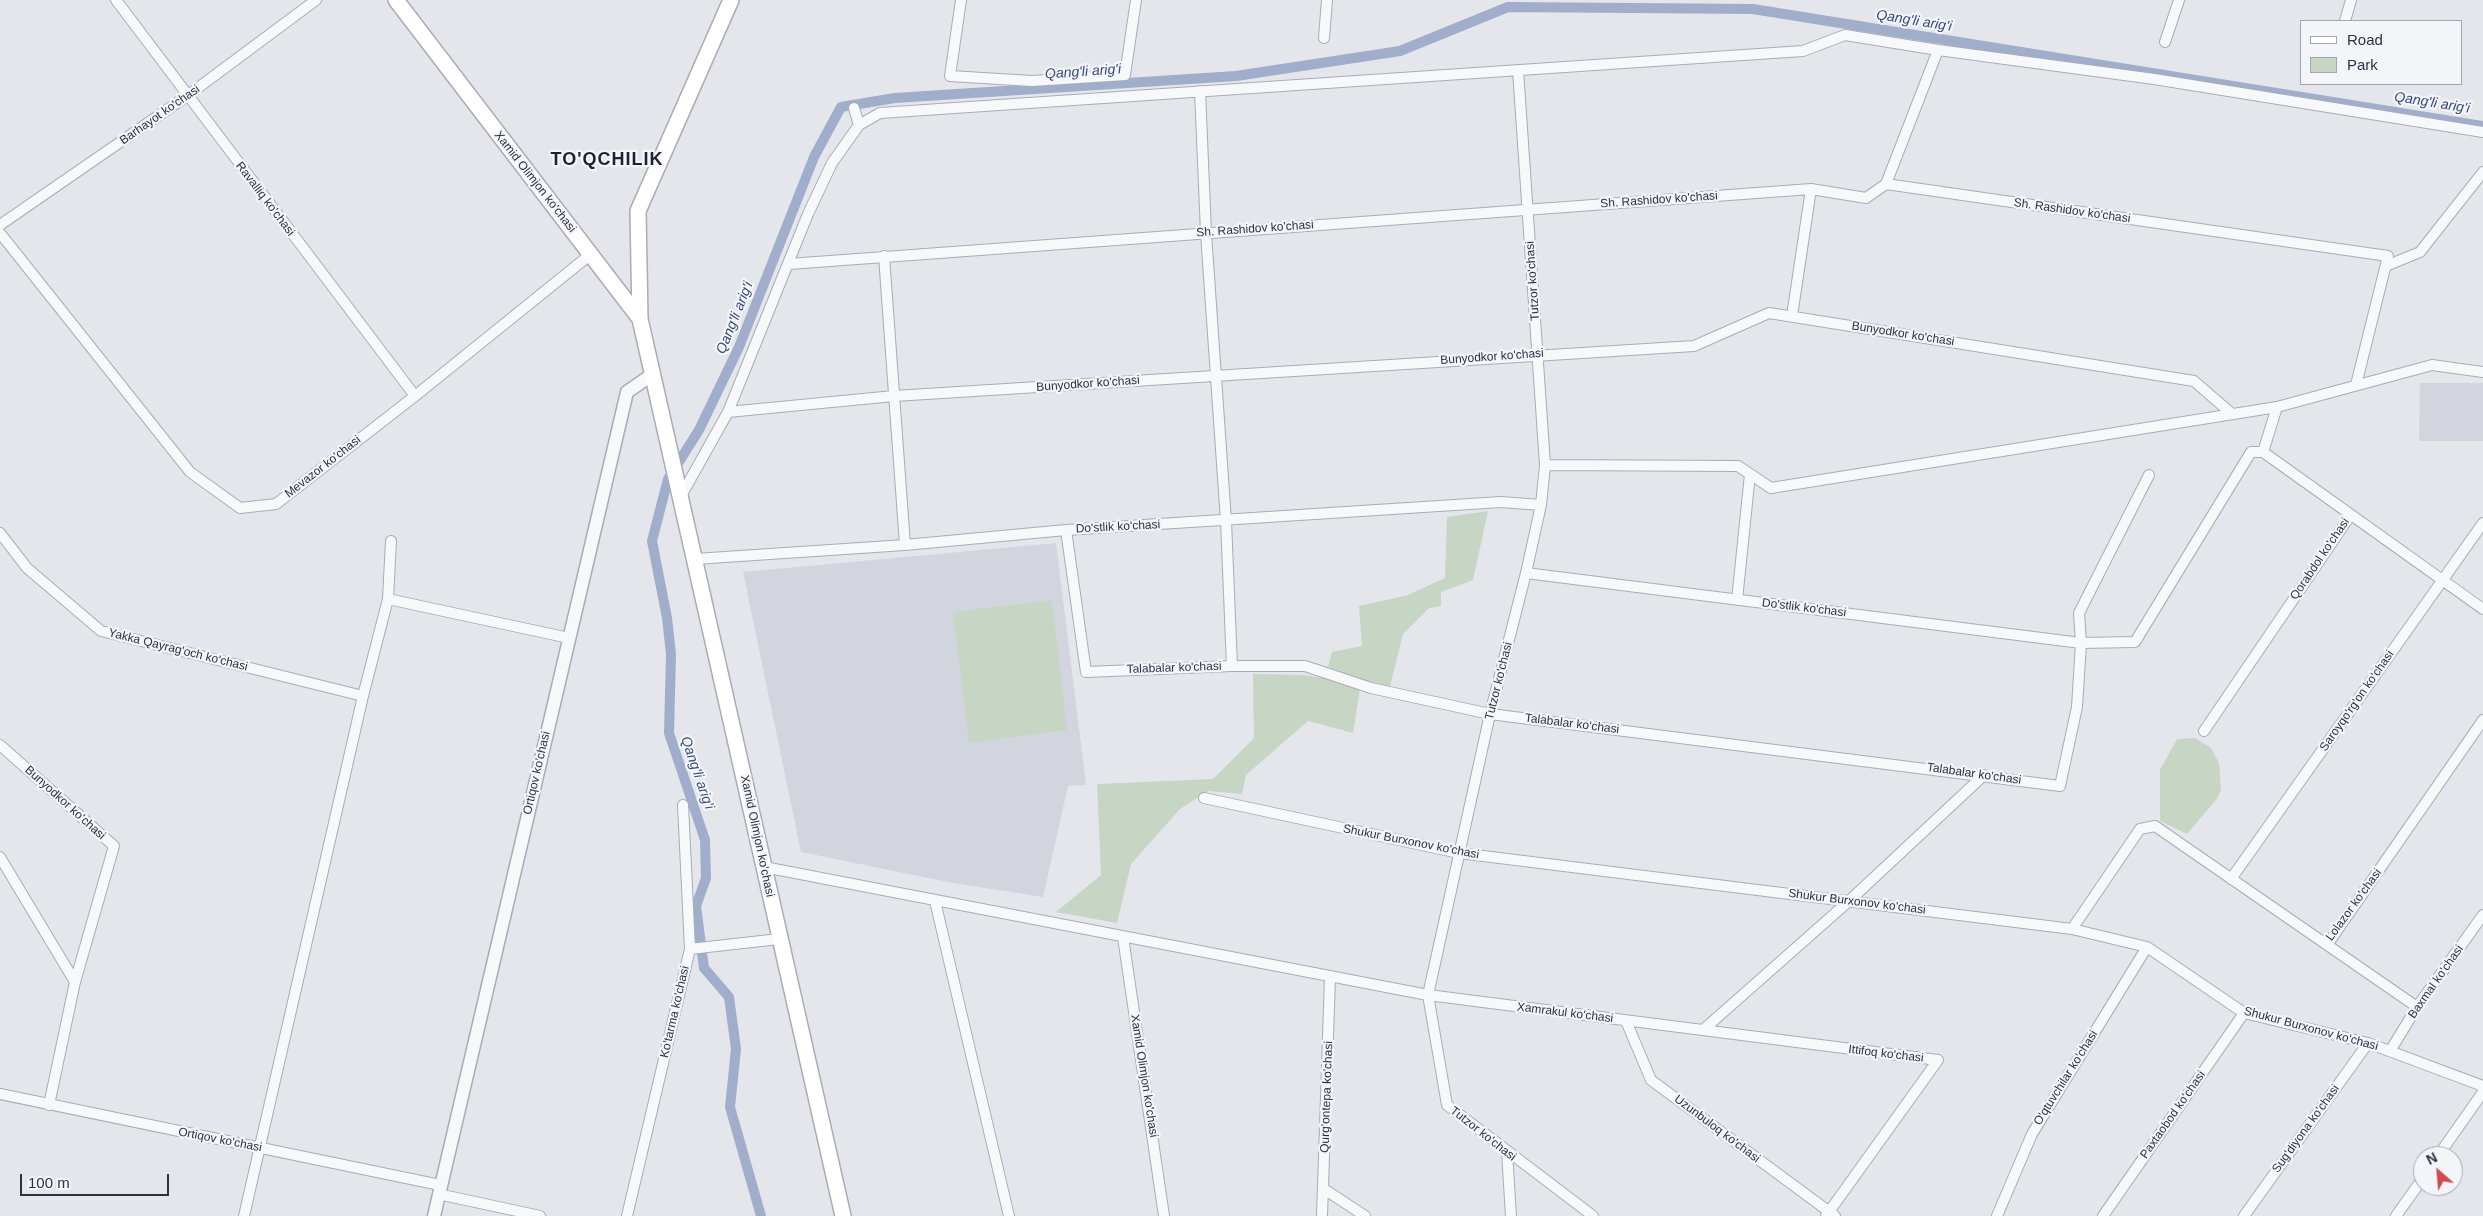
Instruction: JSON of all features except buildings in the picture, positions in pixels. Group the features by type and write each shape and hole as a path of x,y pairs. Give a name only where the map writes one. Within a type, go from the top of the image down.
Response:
{"main road":[{"name":"Xamid Olimjon ko'chasi","path":"396,0 640,319 678,477 779,939 843,1216"},
{"path":"640,319 638,211 731,0"}],"street":[{"name":"Ravalliq ko'chasi","path":"116,0 415,396"},
{"name":"Barhayot ko'chasi","path":"0,225 187,96 316,0"},
{"path":"961,0 950,76 1032,80 1125,75 1136,0"},
{"path":"1324,38 1327,0"},
{"path":"2165,42 2179,0"},
{"path":"2345,20 2351,0"},
{"path":"682,496 728,412 808,214 832,163 859,125 880,113 1803,51 1845,35 2154,80 2483,132"},
{"path":"1886,184 1938,50"},
{"name":"Tutzor ko'chasi","path":"1518,70 1546,466 1541,505 1526,573 1490,714 1428,995 1447,1105 1593,1216"},
{"path":"1200,91 1206,233 1226,521 1232,666"},
{"path":"854,108 859,125"},
{"path":"2356,385 2386,266 2420,252 2483,172"},
{"name":"Sh. Rashidov ko'chasi","path":"789,264 1811,189 1866,198 1886,184 2388,256 2386,266"},
{"path":"1792,316 1811,189"},
{"name":"Mevazor ko'chasi","path":"0,233 190,472 240,508 276,504 415,396 591,254"},
{"path":"884,256 905,545"},
{"name":"Bunyodkor ko'chasi","path":"728,412 894,396 1538,354 1694,346 1769,312 2194,381 2232,414"},
{"path":"1546,466 1738,466 1771,488 2277,407 2432,364 2483,372"},
{"name":"Ortiqov ko'chasi","path":"434,1216 627,392 653,374"},
{"path":"2263,452 2277,407"},
{"name":"Do'stlik ko'chasi","path":"1526,573 2082,643 2135,642 2251,452 2263,452"},
{"name":"Qorabdol ko'chasi","path":"2204,731 2350,516 2263,452"},
{"path":"1737,600 1750,474"},
{"path":"2082,643 2079,613 2149,475"},
{"name":"Do'stlik ko'chasi","path":"695,559 905,545 1066,530 1501,502 1541,505"},
{"path":"2350,516 2483,609"},
{"name":"Saroyqo'rg'on ko'chasi","path":"2231,879 2483,523"},
{"name":"Talabalar ko'chasi","path":"1066,530 1086,672 1232,666 1305,666 1371,688 1490,714 2060,786 2077,707 2082,643"},
{"name":"Yakka Qayrag'och ko'chasi","path":"0,533 27,568 101,631 363,696"},
{"path":"244,1216 258,1147 363,696 388,600 391,541"},
{"path":"388,600 569,638"},
{"name":"Lolazor ko'chasi","path":"2072,929 2140,829 2155,826 2327,945 2483,720"},
{"name":"Bunyodkor ko'chasi","path":"0,745 114,846 75,982 49,1105"},
{"path":"1703,1030 1849,901 1984,775"},
{"name":"Shukur Burxonov ko'chasi","path":"1204,798 1459,853 2072,929 2147,947 2244,1013 2368,1043 2483,1086"},
{"name":"Ko'tarma ko'chasi","path":"627,1216 698,948 683,805"},
{"path":"1,863 75,982"},
{"name":"Xamrakul ko'chasi","path":"764,867 1428,995 1703,1030"},
{"path":"935,901 1008,1216"},
{"name":"Baxmal ko'chasi","path":"2390,1050 2417,1007 2483,915"},
{"name":"Xamid Olimjon ko'chasi","path":"1123,937 1164,1216"},
{"path":"698,948 779,939"},
{"path":"2327,945 2417,1007"},
{"name":"O'qtuvchilar ko'chasi","path":"1996,1216 2032,1134 2147,947"},
{"name":"Qurg'ontepa ko'chasi","path":"1322,1216 1330,977"},
{"name":"Paxtaobod ko'chasi","path":"2103,1216 2244,1013"},
{"name":"Uzunbuloq ko'chasi","path":"1626,1021 1651,1080 1830,1215"},
{"name":"Ittifoq ko'chasi","path":"1703,1030 1938,1060 1830,1215"},
{"name":"Sug'diyona ko'chasi","path":"2244,1216 2368,1043"},
{"path":"2445,1146 2483,1092"},
{"name":"Ortiqov ko'chasi","path":"0,1094 258,1147 439,1190"},
{"path":"1507,1152 1511,1216"},
{"path":"1324,1189 1365,1216"},
{"path":"439,1190 540,1216"},
{"path":"2396,1216 2413,1192"}],"shaded area":[{"path":"2420,383 2483,383 2483,441 2419,441"},
{"path":"1056,543 1086,785 1068,786 1043,897 953,883 801,852 743,572"}],"green space":[{"path":"1488,511 1473,580 1441,592 1441,606 1429,608 1403,634 1390,686 1373,684 1328,667 1332,652 1362,646 1359,606 1408,595 1445,578 1447,517"},
{"path":"1052,600 1067,730 969,743 953,612"},
{"path":"1253,674 1303,675 1335,680 1360,689 1353,733 1308,721 1246,775 1242,794 1208,791 1180,809 1131,864 1117,923 1056,912 1101,875 1097,784 1213,779 1254,738"},
{"path":"2195,738 2211,748 2219,763 2221,790 2217,799 2187,834 2160,821 2160,770 2177,739"}],"waterway":[{"name":"Qang'li arig'i","path":"761,1216 730,1107 736,1049 729,997 704,968 696,906 706,878 705,840 669,733 671,654 667,618 652,541 668,479 699,430 739,347 814,157 841,107 895,98 1236,76 1400,51 1508,7 1753,9 2483,126"}],"district":[{"name":"TO'QCHILIK","path":"607,160"}]}
